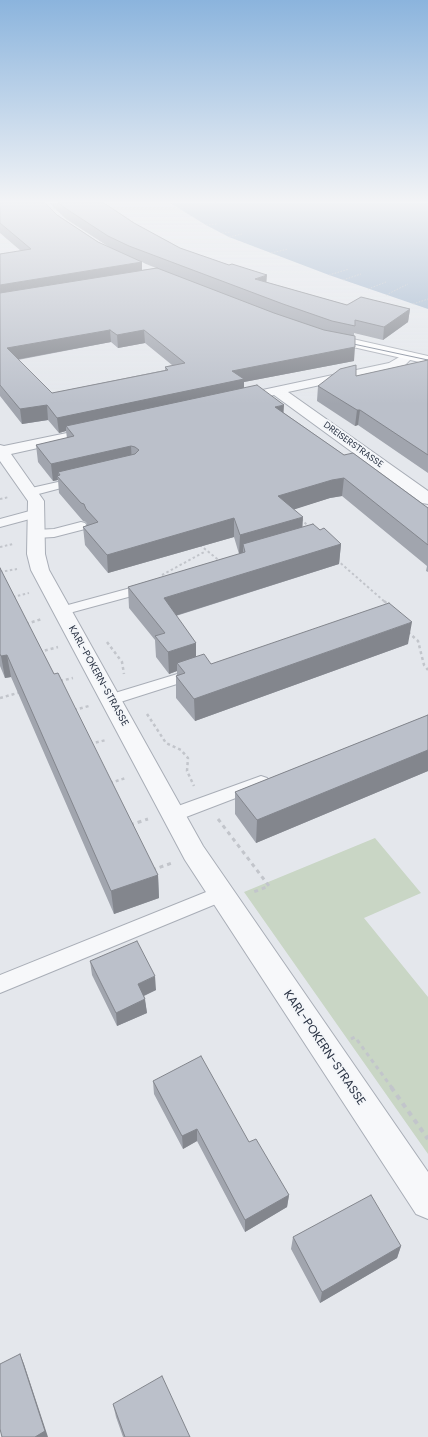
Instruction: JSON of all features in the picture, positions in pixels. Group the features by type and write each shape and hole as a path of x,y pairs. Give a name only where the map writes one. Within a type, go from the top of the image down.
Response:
{"main road":[{"path":"315,334 363,347 428,360"}],"street":[{"path":"225,402 391,366 398,364 408,356"},
{"name":"DREISERSTRASSE","path":"277,391 428,499"},
{"path":"0,451 107,428"},
{"name":"KARL-POKERN-STRASSE","path":"0,451 31,492 36,501 36,554 52,615 103,702 163,816 194,853 235,894 428,1202"}],"lane":[{"path":"31,492 92,477"},
{"path":"0,523 37,513"},
{"path":"36,534 54,533 81,526"},
{"path":"52,615 163,579"},
{"path":"103,702 133,694 212,667"},
{"path":"163,816 206,803 272,778"},
{"path":"0,984 235,894"}],"path":[{"path":"329,275 345,270"},
{"path":"343,280 361,274"},
{"path":"368,289 386,282"},
{"path":"386,295 408,284"},
{"path":"413,304 428,299"},
{"path":"296,514 311,529"},
{"path":"196,542 225,565"},
{"path":"0,547 17,543"},
{"path":"163,579 206,551"},
{"path":"336,559 390,605 386,608"},
{"path":"0,572 20,568"},
{"path":"8,598 36,592"},
{"path":"22,625 52,615"},
{"path":"406,631 418,641 424,665 428,670"},
{"path":"35,653 64,645"},
{"path":"58,682 80,676"},
{"path":"0,698 22,692"},
{"path":"133,694 166,743 181,750 188,758 187,771 189,778 206,803 269,886 235,894"},
{"path":"68,712 103,702"},
{"path":"85,745 113,738"},
{"path":"103,785 133,776"},
{"path":"124,826 163,816"},
{"path":"146,872 177,861"},
{"path":"355,1037 428,1139"}],"green space":[{"path":"375,838 421,893 364,918 428,997 428,1154 244,892"}],"water":[{"path":"316,270 428,270 428,309"}],"building":[{"path":"0,270 92,270 0,285"},
{"path":"144,270 162,270 274,313 324,330 355,336 355,347 232,371 244,379 57,418 47,405 20,409 0,385 0,293","holes":["110,330 117,335 144,330 185,363 165,367 168,370 52,393 7,348"]},
{"path":"193,270 251,270 267,275 255,279 347,305 361,297 410,309 384,327 355,320 355,326 332,321"},
{"path":"428,360 428,455 360,410 357,410 318,386 340,369 356,365 356,376"},
{"path":"257,385 284,405 275,407 344,455 353,453 428,508 428,545 344,478 332,480 278,496 303,517 240,535 234,518 107,555 83,527 98,522 86,509 84,504 81,503 57,476 60,475 58,472 135,454 139,450 131,446 51,464 36,445 74,436 66,426"},
{"path":"313,524 320,530 324,528 341,544 164,598 196,643 168,652 155,636 165,633 128,587 245,552 243,544"},
{"path":"0,568 54,674 58,673 158,875 111,891 7,655 1,656 0,654"},
{"path":"389,603 412,622 194,699 176,676 185,673 177,663 204,654 211,664"},
{"path":"428,715 428,750 257,820 235,792"},
{"path":"137,941 155,976 138,984 145,999 116,1013 90,961"},
{"path":"201,1056 249,1142 256,1139 289,1195 245,1220 197,1129 182,1136 153,1081"},
{"path":"371,1195 401,1246 322,1292 293,1237"},
{"path":"20,1354 45,1431 35,1437 2,1437 0,1429 0,1364"},
{"path":"162,1376 190,1437 125,1437 113,1404"}],"tram line":[{"path":"344,342 428,360"}]}
